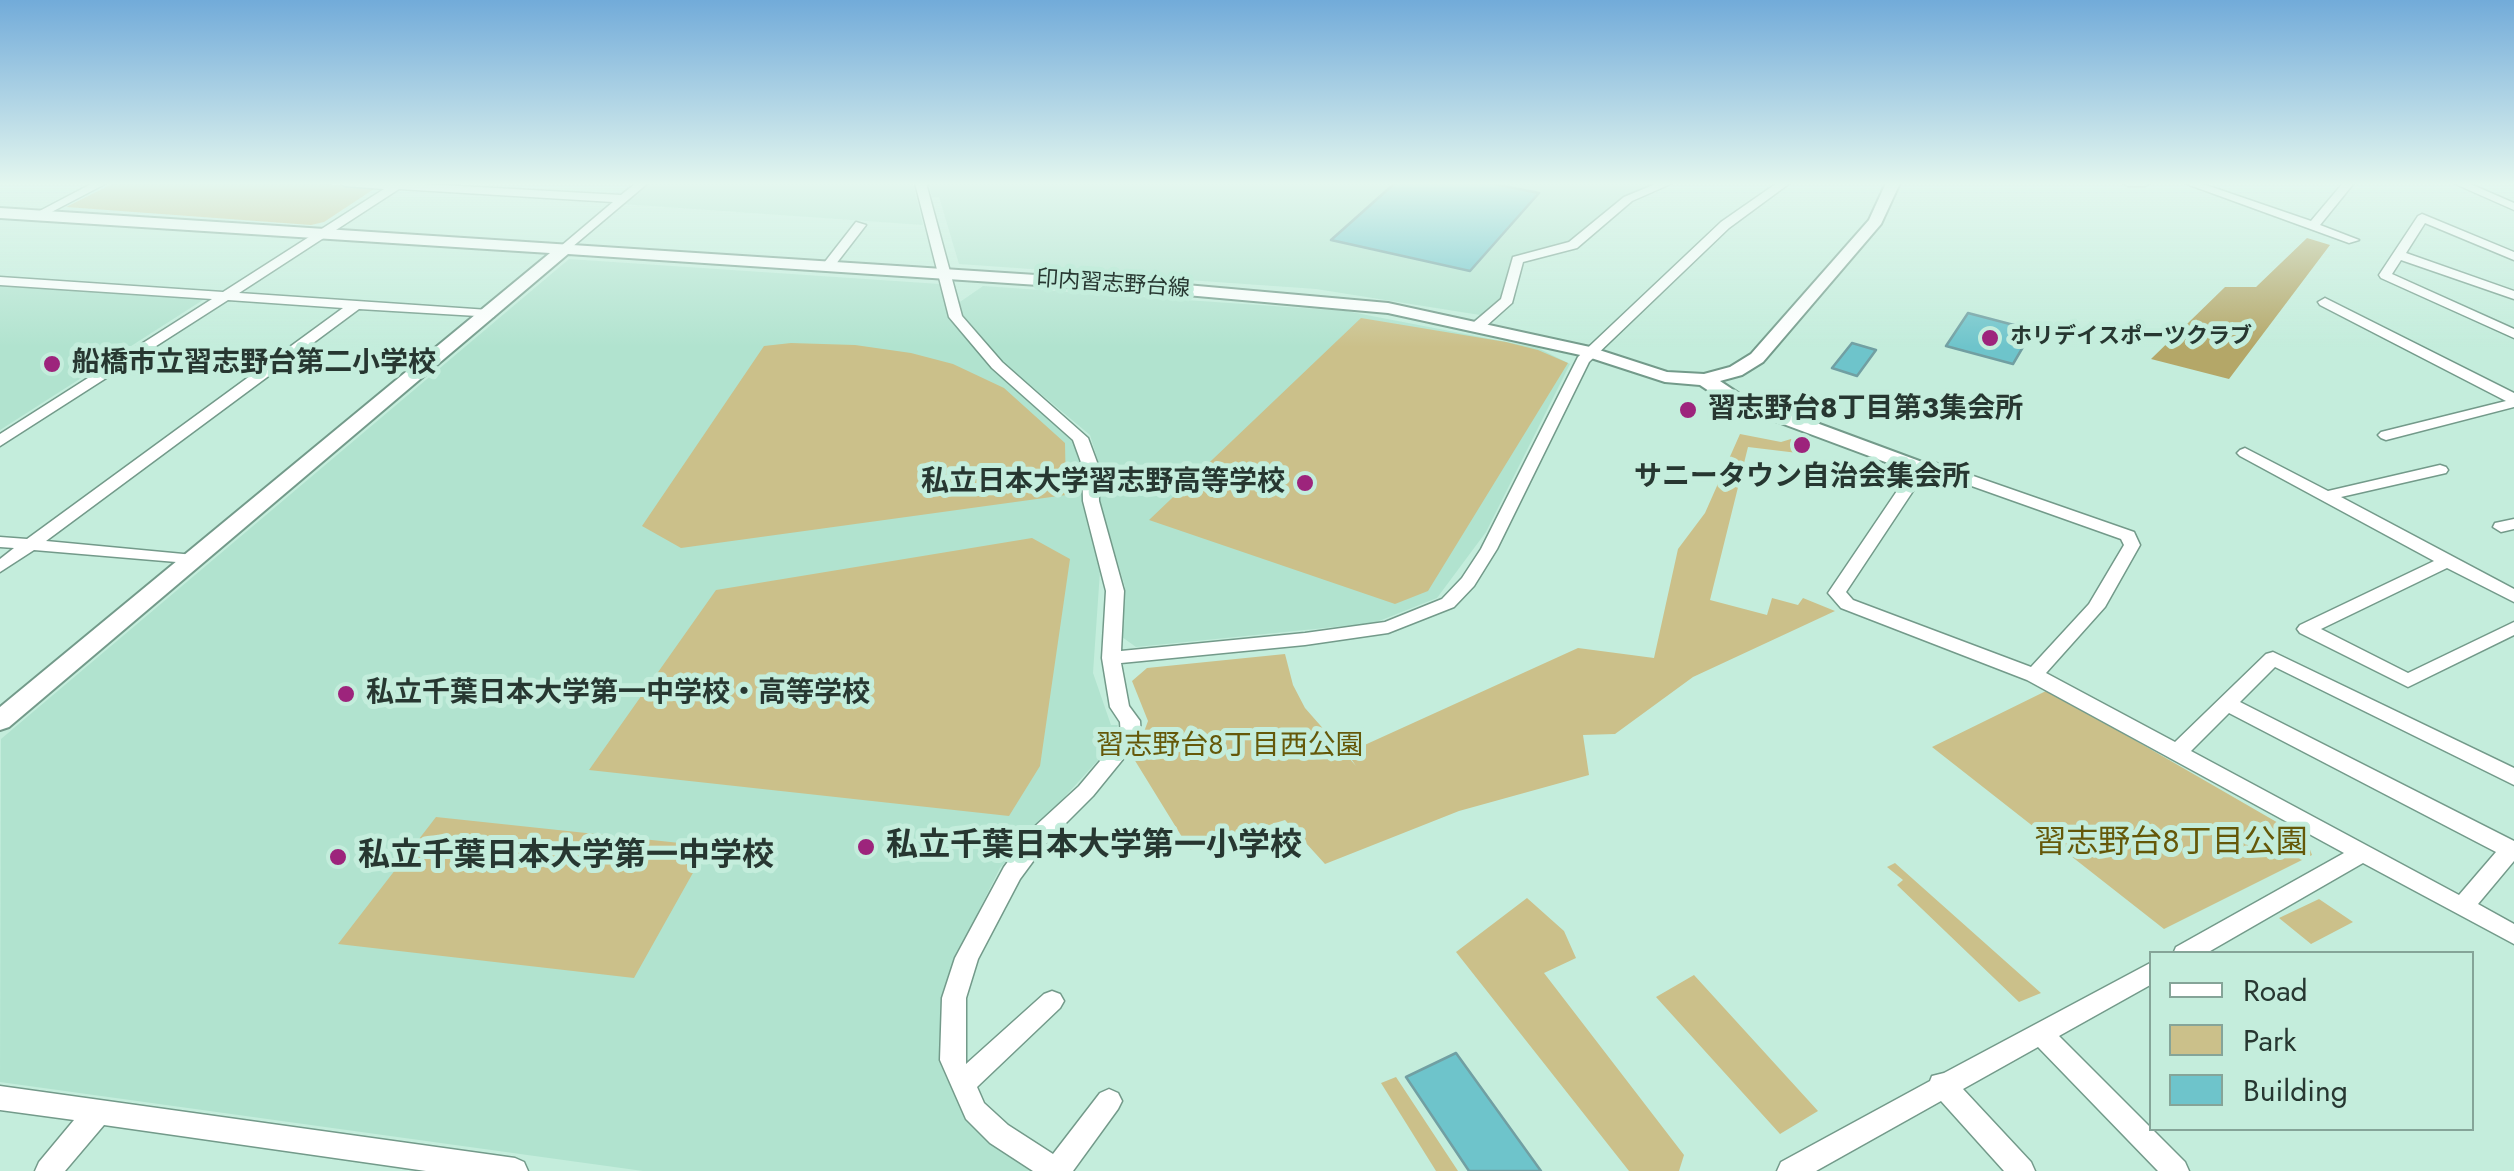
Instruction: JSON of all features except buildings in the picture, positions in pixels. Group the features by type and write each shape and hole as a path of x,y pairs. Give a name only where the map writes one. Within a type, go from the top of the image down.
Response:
{"street":[{"path":"0,440 314,238"},
{"name":"印内習志野台線","path":"392,238 1312,299 1480,325 1590,352 1664,377 1704,380 1734,399 1909,472"},
{"path":"0,722 578,238"},
{"path":"828,266 850,238"},
{"path":"934,238 956,318 997,365 1080,438 1090,465 1090,500 1114,591 1112,658 1120,707 1130,721 1130,736 1097,778 1040,835 1012,873 967,958 954,998 952,1060 975,1111 1057,1171 1109,1101"},
{"path":"1480,325 1508,300 1516,260 1573,245 1582,238"},
{"path":"1112,658 1305,640 1388,627 1448,603 1489,550 1583,360 1712,238"},
{"path":"1704,380 1736,371 1756,358 1861,238"},
{"path":"2346,238 2353,240"},
{"path":"2410,238 2385,274 2514,334"},
{"path":"2470,238 2514,256"},
{"path":"2400,255 2514,295"},
{"path":"0,281 489,314"},
{"path":"2325,302 2514,401"},
{"path":"0,567 356,305"},
{"path":"2386,435 2514,401"},
{"path":"2246,453 2514,596"},
{"path":"2034,675 2096,607 2132,545 2128,536 1936,468 1909,472 1837,593 1848,604 2034,675 2514,934"},
{"path":"2326,496 2440,470"},
{"path":"0,542 194,560"},
{"path":"2447,560 2306,629 2408,680 2514,628"},
{"path":"2176,752 2273,658 2514,777"},
{"path":"2227,704 2512,850 2463,906"},
{"path":"2189,951 2361,854"},
{"path":"1790,1171 1868,1130 1941,1084 2149,974"},
{"path":"962,1084 1052,1002"},
{"path":"2041,1034 2176,1171"},
{"path":"1941,1084 2022,1171"},
{"path":"0,1098 515,1171"},
{"path":"48,1171 98,1112"}],"shaded area":[{"path":"951,238 1574,238 1568,243 1512,258 1500,298 1480,315 1316,289 959,264"},
{"path":"2307,238 2330,245 2229,379 2151,359 2225,287 2256,287"},
{"name":"私立千葉日本大学第一中学校・高等学校","path":"569,259 940,284 949,318 992,367 1073,440 1081,468 1082,502 1100,571 1093,673 1111,725 1118,725 1110,747 1000,868 956,957 943,999 940,1037 941,1066 967,1121 1037,1171 643,1171 0,1082 1,739"},
{"name":"船橋市立習志野台第二小学校","path":"0,284 206,298 0,430"},
{"name":"私立日本大学習志野高等学校","path":"983,286 1346,311 1538,348 1570,364 1486,532 1437,598 1374,623 1136,647 1122,637 1125,587 1100,502 1099,465 1090,435 1005,364 963,315 957,304"}],"green space":[{"path":"1361,318 1506,342 1568,363 1428,591 1395,604 1149,520"},
{"path":"855,345 911,353 953,364 1004,388 1065,443 1066,495 681,548 642,526 764,346"},
{"name":"習志野台8丁目西公園","path":"1740,434 1781,442 1791,439 1806,454 1748,447 1710,600 1767,615 1772,598 1798,605 1803,598 1835,611 1693,677 1615,734 1583,735 1589,775 1459,811 1325,864 1285,820 1190,850 1134,759 1148,721 1132,681 1147,668 1285,654 1293,685 1305,708 1356,766 1347,753 1578,648 1654,658 1678,549 1705,513"},
{"path":"1032,538 1070,559 1040,766 1009,816 589,770 716,590"},
{"name":"習志野台8丁目公園","path":"2048,690 2306,839 2312,855 2164,929 1932,747"},
{"path":"436,817 708,846 634,978 338,944"},
{"path":"1895,863 2041,993 2019,1002 1897,885 1903,880 1887,867"},
{"path":"1527,898 1564,931 1576,958 1544,973 1684,1155 1679,1171 1629,1171 1456,952"},
{"path":"2319,899 2353,922 2311,944 2279,918"},
{"path":"1694,975 1818,1111 1780,1134 1656,997"},
{"path":"1396,1077 1458,1171 1436,1171 1381,1083"}],"place":[{"name":"ホリデイスポーツクラブ","path":"1990,338"},
{"name":"船橋市立習志野台第二小学校","path":"52,364"},
{"name":"習志野台8丁目第3集会所","path":"1688,410"},
{"name":"サニータウン自治会集会所","path":"1802,445"},
{"name":"私立日本大学習志野高等学校","path":"1305,483"},
{"name":"私立千葉日本大学第一中学校・高等学校","path":"346,694"},
{"name":"私立千葉日本大学第一小学校","path":"866,847"},
{"name":"私立千葉日本大学第一中学校","path":"338,857"}]}
